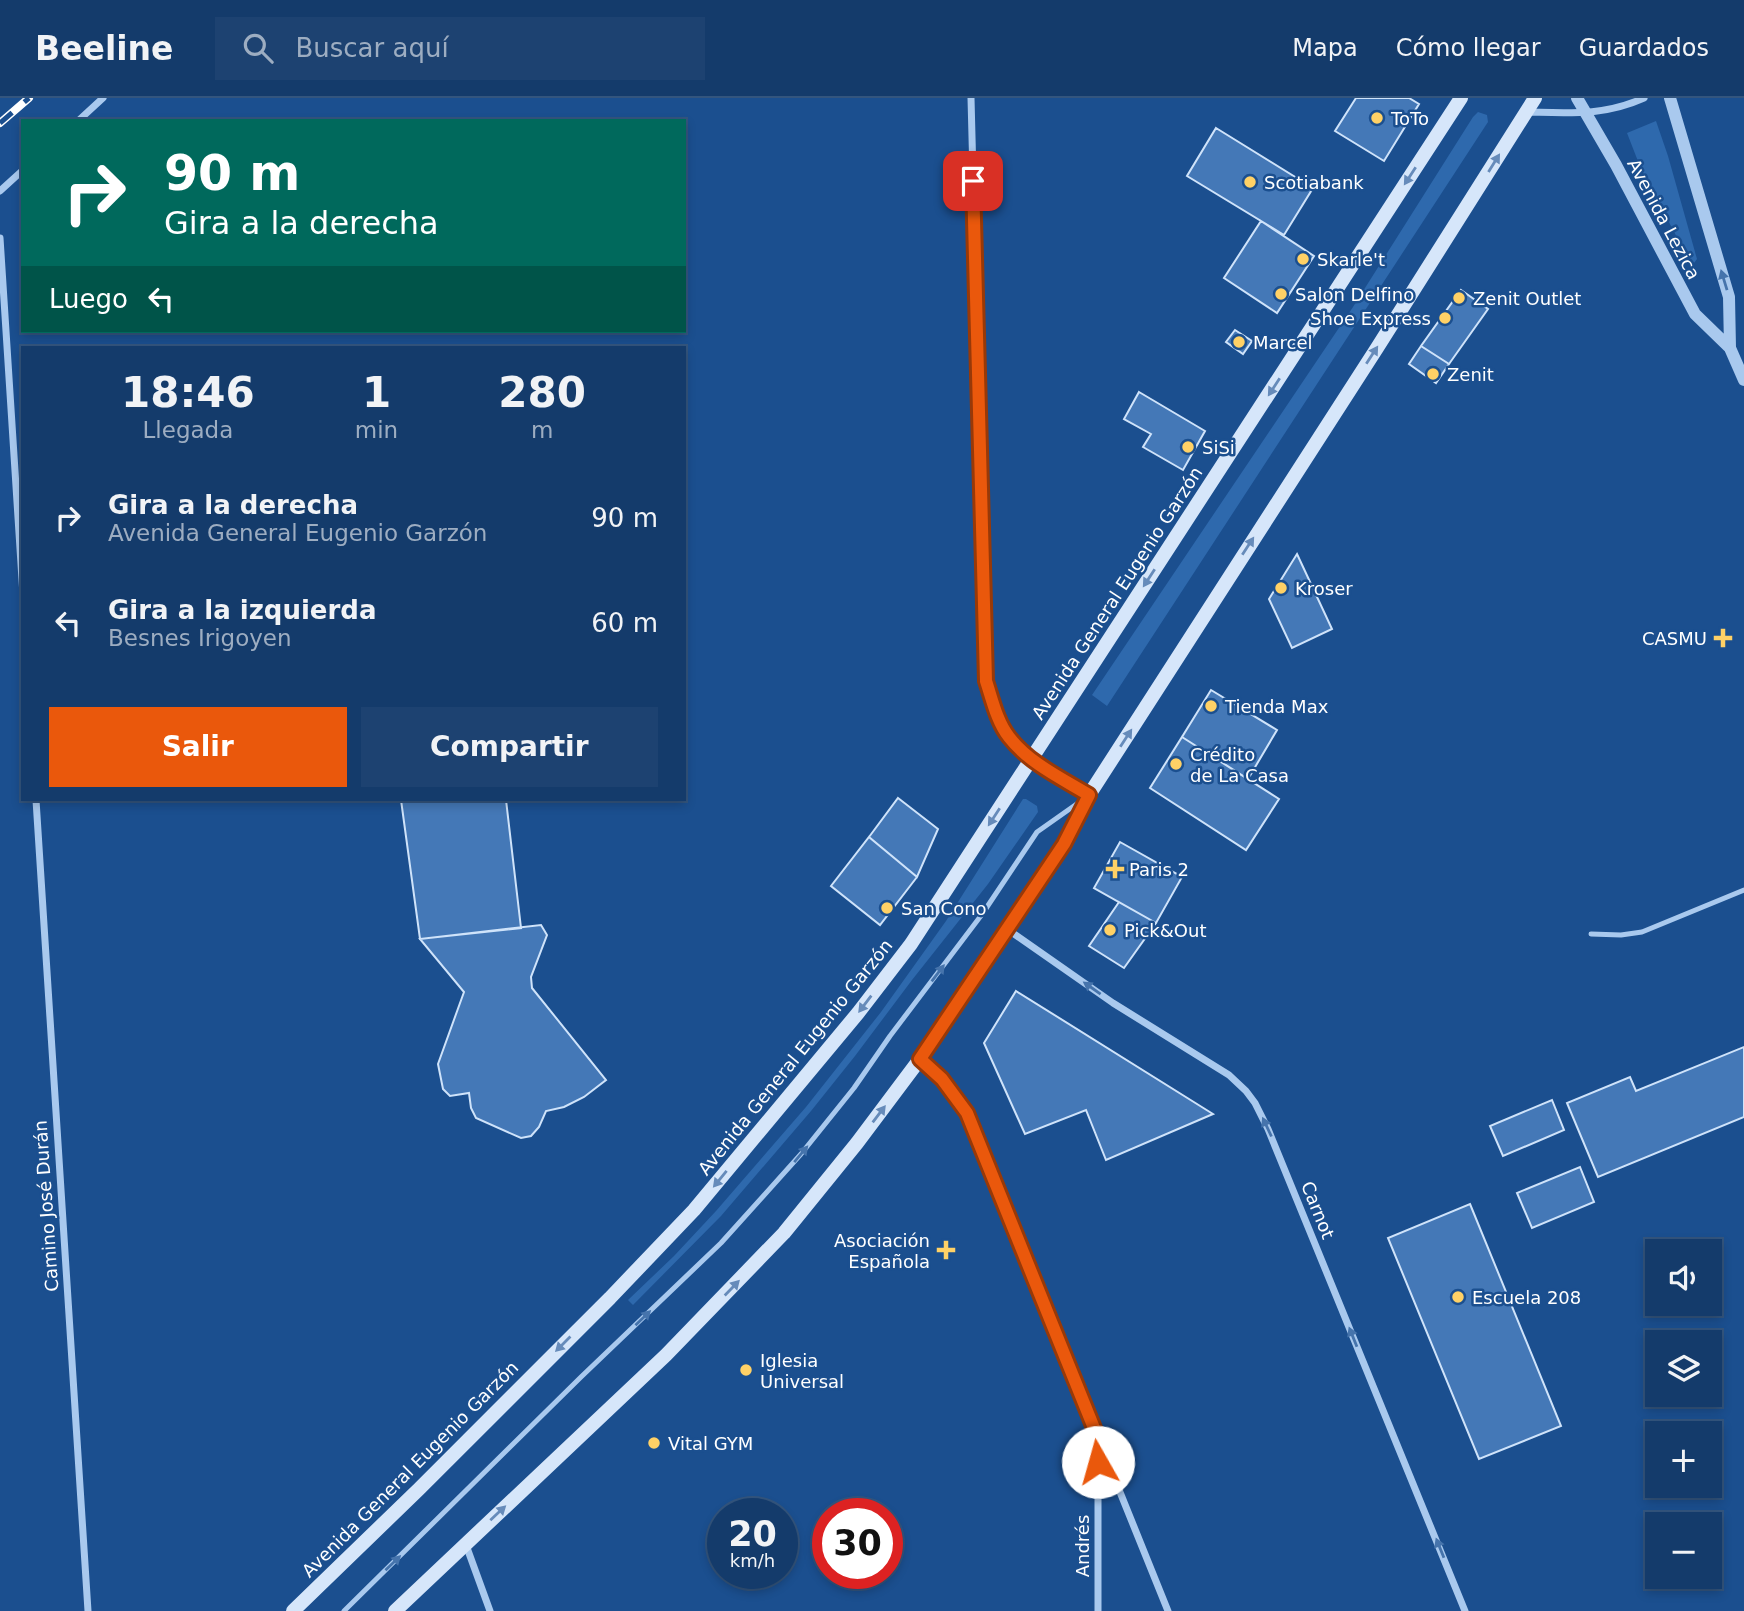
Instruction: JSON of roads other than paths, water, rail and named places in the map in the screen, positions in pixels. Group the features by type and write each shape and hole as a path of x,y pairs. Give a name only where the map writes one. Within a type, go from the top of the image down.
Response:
{"main road":[{"name":"Avenida General Eugenio Garzón","path":"293,1611 610,1298 694,1210 858,1013 911,944 1461,98"},
{"path":"395,1611 666,1355 784,1233 857,1143 920,1059 1064,844 1089,795 1535,98"}],"street":[{"path":"80,119 103,98"},
{"path":"971,98 986,681 1007,736 1031,760 1089,795"},
{"name":"Avenida Lezica","path":"1577,98 1616,165 1695,314 1730,348 1744,380"},
{"path":"1526,112 1586,114 1627,106 1644,98"},
{"name":"Avenida Lezica","path":"1670,98 1729,297 1730,348"},
{"path":"0,191 21,172"},
{"path":"0,239 21,564"},
{"name":"Camino José Durán","path":"36,801 88,1611"},
{"name":"Carnot","path":"1007,929 1113,1003 1229,1075 1255,1103 1465,1611"},
{"path":"920,1059 942,1079 967,1113 1168,1611"},
{"name":"Andrés","path":"1098,1438 1098,1611"},
{"path":"466,1544 490,1611"}],"lane":[{"path":"344,1611 721,1243 802,1154 854,1088 983,913 1037,832 1089,795"},
{"path":"1591,934 1621,935 1642,932 1744,890"}],"railway":[{"path":"0,123 29,98"}],"place":[{"name":"ToTo","path":"1377,118"},
{"name":"Scotiabank","path":"1250,182"},
{"name":"Skarle't","path":"1303,259"},
{"name":"Salon Delfino","path":"1281,294"},
{"name":"Zenit Outlet","path":"1459,298"},
{"name":"Shoe Express","path":"1445,318"},
{"name":"Marcel","path":"1239,342"},
{"name":"Zenit","path":"1433,374"},
{"name":"SiSi","path":"1188,447"},
{"name":"Kroser","path":"1281,588"},
{"name":"CASMU","path":"1723,638"},
{"name":"Tienda Max","path":"1211,706"},
{"name":"Crédito de La Casa","path":"1176,764"},
{"name":"Paris 2","path":"1115,869"},
{"name":"San Cono","path":"887,908"},
{"name":"Pick&Out","path":"1110,930"},
{"name":"Asociación Española","path":"946,1250"},
{"name":"Escuela 208","path":"1458,1297"},
{"name":"Iglesia Universal","path":"746,1370"},
{"name":"Vital GYM","path":"654,1443"}]}
